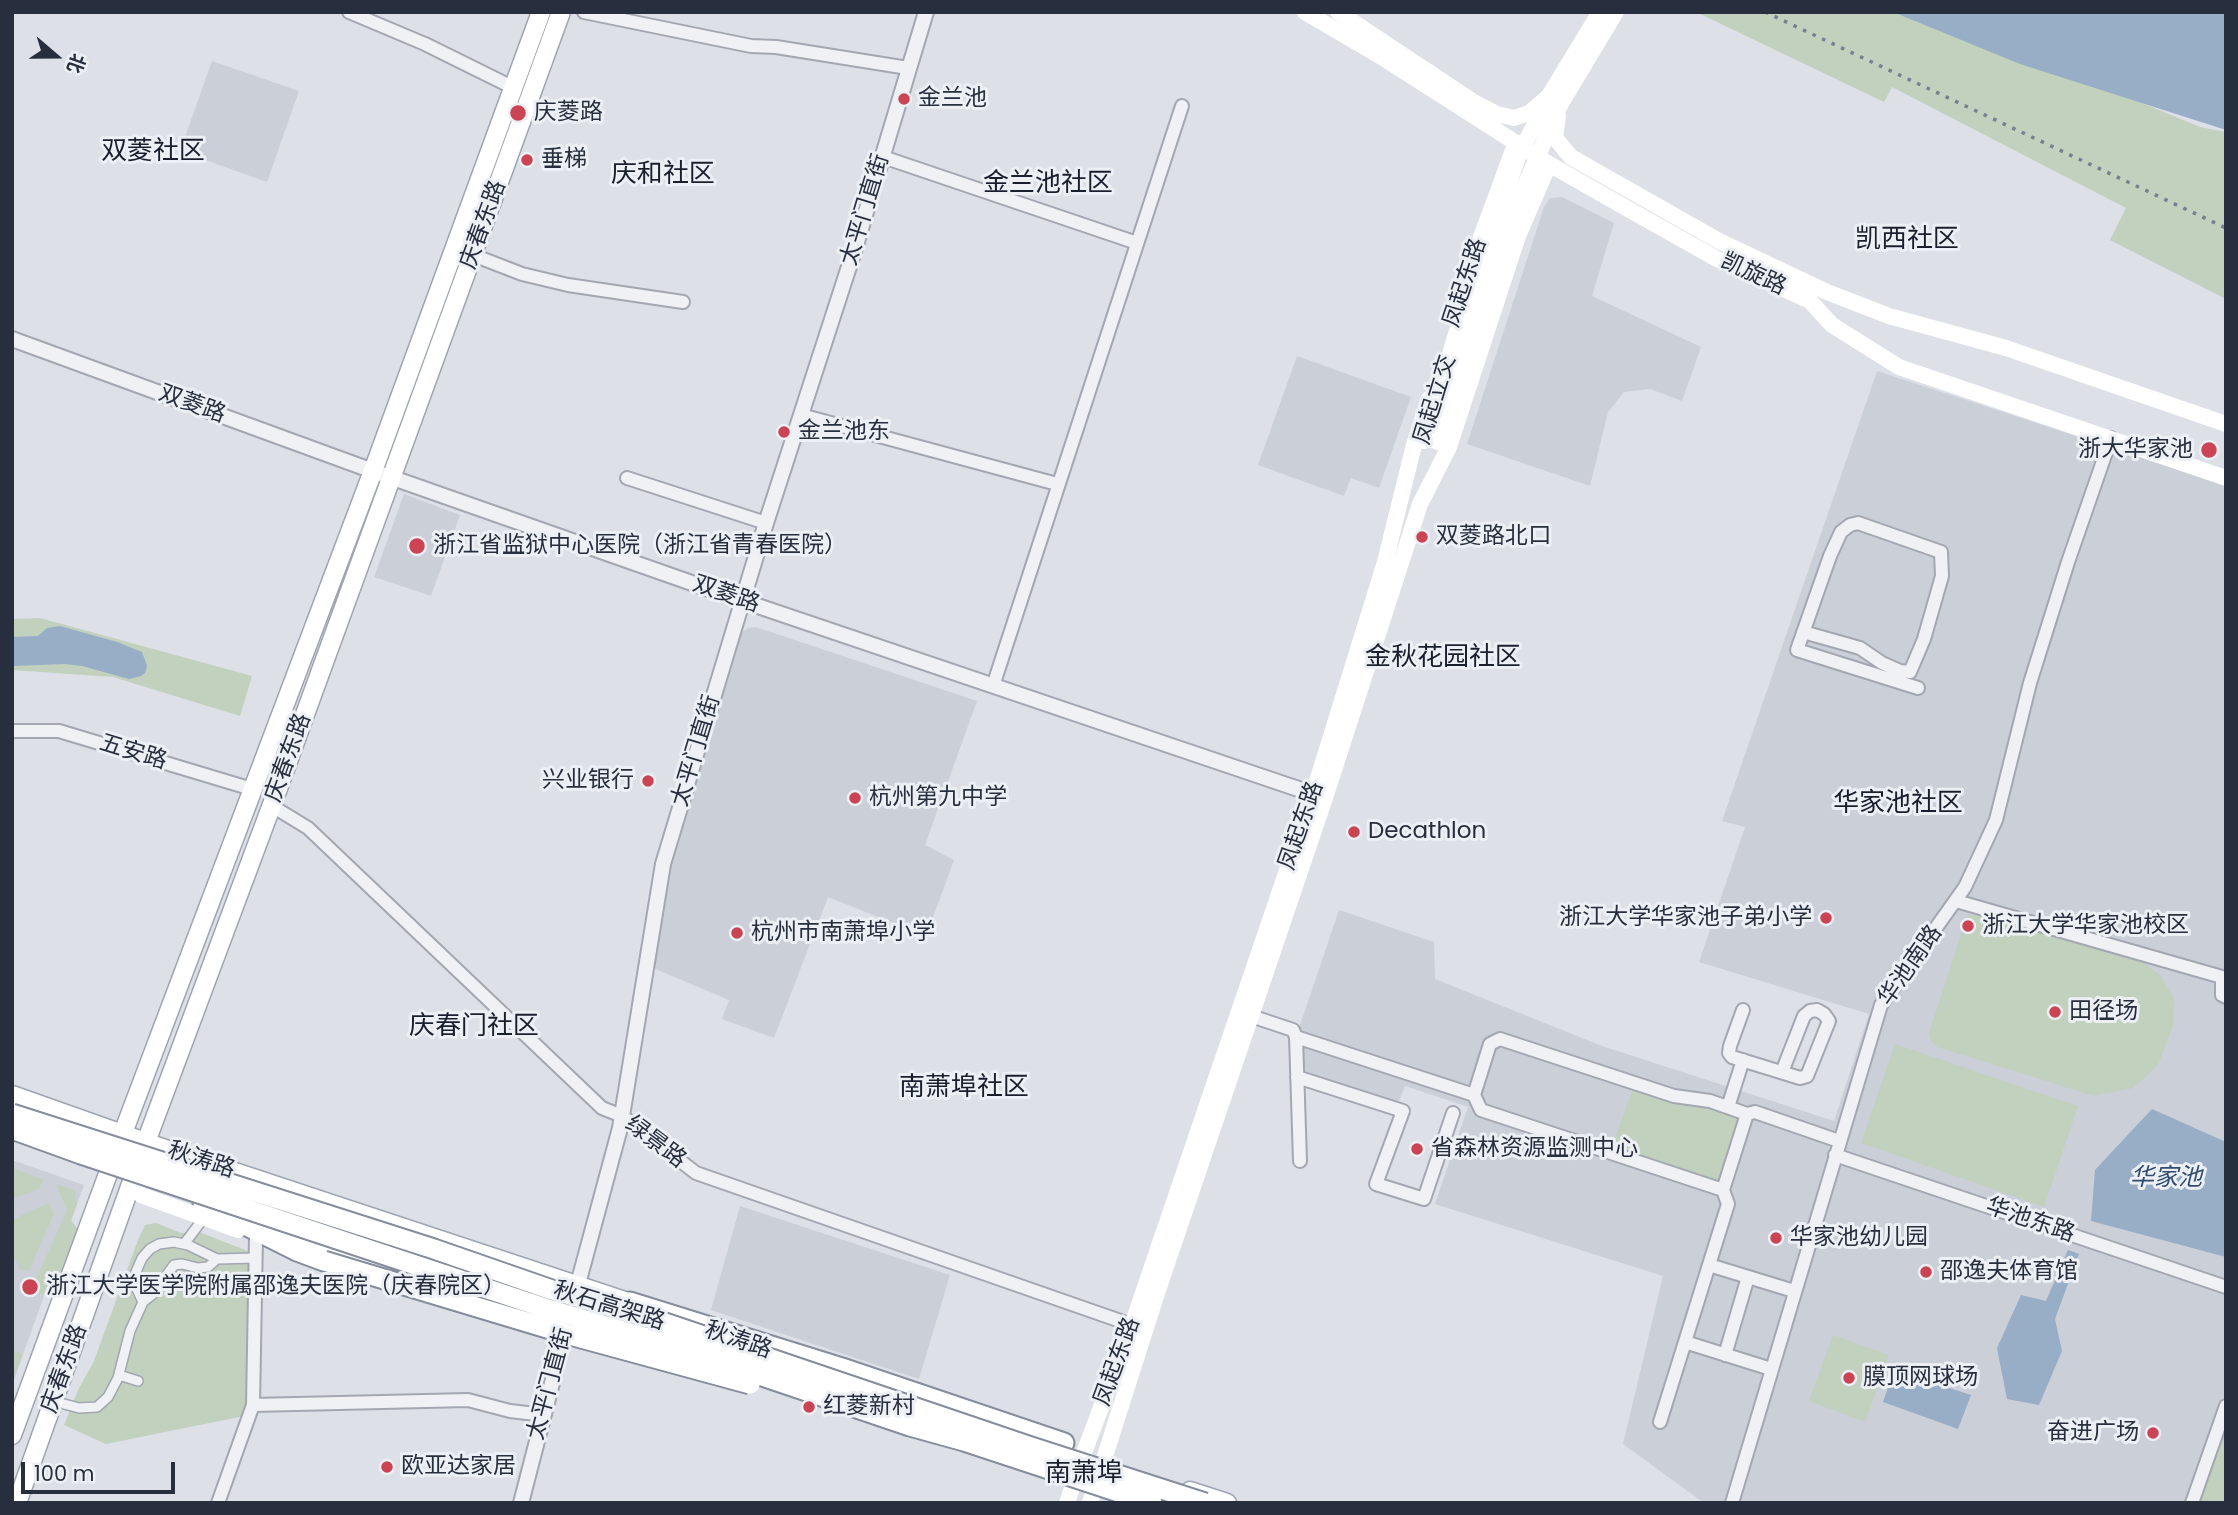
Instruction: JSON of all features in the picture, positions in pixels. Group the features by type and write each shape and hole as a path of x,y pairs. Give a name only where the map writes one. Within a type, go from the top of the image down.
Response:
{"highway":[{"name":"秋石高架路","path":"12,1114 434,1249 552,1290 665,1323 1018,1443 1205,1503"},
{"name":"秋石高架路","path":"12,1129 545,1308 662,1342 910,1426 1152,1503"},
{"path":"202,1213 324,1261 570,1335 910,1426"},
{"path":"630,1302 867,1377 1115,1461 1217,1503"}],"main road":[{"name":"庆春东路","path":"12,1435 373,471 541,12"},
{"name":"庆春东路","path":"17,1503 132,1180 272,806 561,12"},
{"name":"凯旋路","path":"1305,12 1549,164 1717,259 1810,301 1832,325 1899,367 2057,424 2111,438 2226,478"},
{"path":"1338,12 1472,101 1497,114 1514,118 1554,102 1555,138 1571,157 1719,241 1827,292 1889,316 2007,348 2226,424"},
{"name":"凤起立交","path":"1554,102 1600,12"},
{"name":"凤起立交","path":"1420,504 1430,441 1456,334 1518,157 1616,12"},
{"name":"凤起东路","path":"1092,1497 1158,1290 1251,1016 1319,796 1385,562 1414,445 1474,256 1516,142"},
{"name":"凤起东路","path":"1067,1503 1420,504 1449,447 1518,236 1549,164"},
{"name":"凤起立交","path":"1385,562 1430,441"},
{"name":"秋涛路","path":"12,1095 630,1302 835,1375 1082,1458 1227,1503"},
{"name":"秋涛路","path":"12,1139 132,1180 202,1213 315,1246 564,1334 681,1357 837,1410 1073,1484 1092,1497 1131,1503"},
{"path":"132,1180 141,1195 256,1236 564,1334"}],"street":[{"path":"349,12 425,44 512,87"},
{"path":"584,12 751,46 776,47 908,68"},
{"name":"太平门直街","path":"521,1503 622,1116 663,863 926,12"},
{"path":"993,686 1182,106"},
{"path":"883,157 1137,243"},
{"path":"473,255 522,274 568,285 683,302"},
{"name":"双菱路","path":"12,339 392,478 743,601 1319,796"},
{"path":"801,415 1057,484"},
{"name":"华池南路","path":"1732,1503 1881,1005 1965,887 1996,820 2030,683 2111,438"},
{"path":"627,478 766,523"},
{"path":"1803,632 1860,648 1882,663 1900,671 1910,672 1924,639 1942,576 1941,552 1858,523 1850,525 1841,533 1830,556 1803,632 1797,650 1917,688"},
{"name":"五安路","path":"12,731 59,731 252,789"},
{"name":"绿景路","path":"272,806 309,828 602,1108 622,1116 696,1173 1132,1325"},
{"path":"1956,901 2222,977 2222,995 2226,997"},
{"path":"1743,1010 1729,1053 1732,1057 1800,1078 1807,1076 1829,1021 1817,1010 1804,1016 1782,1072"},
{"path":"1251,1016 1293,1030 1296,1037 1300,1161"},
{"path":"1296,1037 1474,1095"},
{"path":"1723,1190 1481,1110 1474,1095 1490,1044 1500,1039 1674,1096 1710,1101 1747,1114 1755,1112 1839,1141"},
{"path":"1728,1107 1743,1060"},
{"path":"1297,1077 1403,1111 1376,1184 1424,1199 1453,1114"},
{"path":"1660,1422 1728,1204 1723,1190 1747,1114"},
{"name":"华池东路","path":"1835,1155 2226,1287"},
{"path":"184,1244 202,1213"},
{"path":"218,1503 253,1405 256,1236"},
{"path":"143,1302 136,1272 142,1258 159,1244 184,1244 217,1259 256,1258"},
{"path":"64,1404 79,1408 97,1407 108,1396 119,1375 130,1331 143,1302 153,1294 174,1265 208,1267 217,1259"},
{"path":"1710,1265 1794,1291"},
{"path":"1725,1355 1748,1277"},
{"path":"1685,1342 1771,1370"},
{"path":"119,1375 138,1381"},
{"path":"253,1405 468,1400 544,1415"},
{"path":"2192,1503 2226,1405"}],"shaded area":[{"path":"212,61 299,91 267,182 180,151"},
{"path":"1562,197 1614,223 1592,296 1701,347 1682,401 1650,389 1624,392 1608,412 1590,486 1467,444 1544,207 1550,198"},
{"path":"1297,356 1411,397 1379,488 1351,478 1344,496 1258,465"},
{"name":"浙江大学华家池校区","path":"1877,371 2226,485 2226,1503 1704,1503 1623,1444 1663,1276 1435,1204 1468,1107 1405,1086 1398,1104 1290,1066 1296,1037 1339,910 1434,942 1435,979 1602,1046 1834,1121 1869,1014 1699,962 1745,827 1722,821"},
{"name":"浙江省监狱中心医院（浙江省青春医院）","path":"404,494 460,515 431,596 374,577"},
{"name":"杭州第九中学","path":"756,627 977,701 925,845 954,860 926,936 828,897 774,1038 722,1019 729,1000 653,968 670,867 740,634 748,628"},
{"name":"浙江大学医学院附属邵逸夫医院（庆春院区）","path":"12,1160 84,1185 12,1385"},
{"path":"740,1206 950,1275 919,1379 711,1310"}],"green space":[{"path":"1696,12 1923,12 2200,127 2226,132 2226,299 2110,240 2126,208 1892,87 1884,102"},
{"path":"40,618 252,676 240,716 113,677 12,670 12,619"},
{"name":"田径场","path":"1983,915 2141,961 2161,976 2174,999 2173,1026 2158,1065 2133,1088 2094,1096 1937,1047 1931,1041 1929,1033 1967,916"},
{"path":"1895,1044 2078,1106 2044,1207 1861,1143"},
{"path":"1635,1083 1747,1114 1723,1190 1609,1154"},
{"path":"12,1168 43,1179 39,1189 12,1199"},
{"path":"56,1184 75,1190 77,1204 71,1220 79,1231 54,1298 31,1291 67,1210"},
{"path":"48,1203 54,1213 29,1271 21,1270 12,1253 12,1220"},
{"path":"156,1223 181,1233 199,1232 263,1257 249,1415 106,1444 64,1425 78,1390 94,1361 138,1240 145,1225"},
{"name":"膜顶网球场","path":"1833,1335 1889,1355 1865,1422 1809,1401"},
{"path":"12,1352 23,1354 12,1385"},
{"path":"2226,1408 2226,1503 2192,1503"}],"water":[{"path":"1893,12 2226,12 2226,130 2020,64"},
{"path":"60,626 142,652 147,666 145,673 129,679 65,664 12,666 12,637 38,636 47,628"},
{"name":"华家池","path":"2152,1109 2226,1142 2226,1257 2091,1221 2095,1170"},
{"path":"2068,1250 2079,1254 2055,1319 2062,1351 2039,1405 2007,1399 1997,1348 2021,1295 2046,1301"},
{"path":"1894,1370 1971,1395 1958,1429 1883,1402"}],"railway":[{"path":"1765,12 2226,228"}],"place":[{"name":"金兰池","path":"904,99"},
{"name":"庆菱路","path":"518,113"},
{"name":"垂梯","path":"527,160"},
{"name":"金兰池东","path":"784,432"},
{"name":"浙大华家池","path":"2209,450"},
{"name":"双菱路北口","path":"1422,537"},
{"name":"浙江省监狱中心医院（浙江省青春医院）","path":"417,546"},
{"name":"兴业银行","path":"648,781"},
{"name":"杭州第九中学","path":"855,798"},
{"name":"Decathlon","path":"1354,832"},
{"name":"浙江大学华家池子弟小学","path":"1826,918"},
{"name":"浙江大学华家池校区","path":"1968,926"},
{"name":"杭州市南萧埠小学","path":"737,933"},
{"name":"田径场","path":"2055,1012"},
{"name":"省森林资源监测中心","path":"1417,1149"},
{"name":"华家池幼儿园","path":"1776,1238"},
{"name":"邵逸夫体育馆","path":"1926,1272"},
{"name":"浙江大学医学院附属邵逸夫医院（庆春院区）","path":"30,1287"},
{"name":"膜顶网球场","path":"1849,1378"},
{"name":"红菱新村","path":"809,1407"},
{"name":"奋进广场","path":"2153,1433"},
{"name":"欧亚达家居","path":"387,1467"}],"district":[{"name":"双菱社区","path":"153,152"},
{"name":"庆和社区","path":"663,175"},
{"name":"金兰池社区","path":"1048,184"},
{"name":"凯西社区","path":"1907,240"},
{"name":"金秋花园社区","path":"1443,658"},
{"name":"华家池社区","path":"1898,804"},
{"name":"庆春门社区","path":"474,1027"},
{"name":"南萧埠社区","path":"964,1088"},
{"name":"南萧埠","path":"1084,1474"}]}
